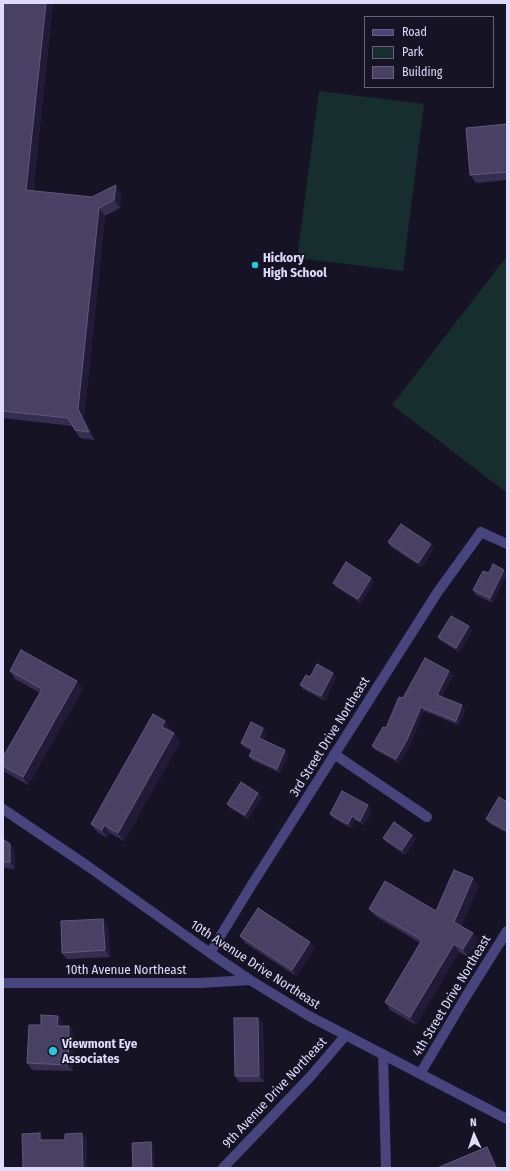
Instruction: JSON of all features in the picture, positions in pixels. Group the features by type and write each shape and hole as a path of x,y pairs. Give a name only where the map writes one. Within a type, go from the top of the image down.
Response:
{"street":[{"name":"3rd Street Drive Northeast","path":"210,953 334,754 437,593 476,538 481,532 507,544"},
{"path":"334,754 427,817"},
{"name":"10th Avenue Drive Northeast","path":"3,809 89,867 250,980 309,1016 507,1119"},
{"name":"4th Street Drive Northeast","path":"420,1074 507,930"},
{"name":"10th Avenue Northeast","path":"3,983 200,983 250,980"},
{"name":"9th Avenue Drive Northeast","path":"223,1168 310,1077 346,1035"},
{"path":"383,1054 386,1168"}],"green space":[{"path":"319,91 424,104 403,271 297,258"},
{"path":"507,256 507,493 392,405"}],"building":[{"path":"3,3 46,3 26,190 92,197 116,185 114,200 99,208 78,409 89,432 75,430 68,418 3,411"},
{"path":"507,124 507,172 470,175 466,128"},
{"path":"401,524 431,544 418,563 388,542"},
{"path":"346,562 371,578 358,599 333,583"},
{"path":"493,564 504,570 490,598 473,590 483,571 489,573"},
{"path":"451,616 469,626 456,648 438,637"},
{"path":"21,650 77,681 23,777 3,766 3,757 42,689 10,671"},
{"path":"425,658 449,671 437,695 462,705 456,721 421,707 407,740 396,759 372,746 383,727 386,728 399,697 403,698"},
{"path":"317,664 333,673 321,696 300,685 306,675 310,677"},
{"path":"153,714 165,721 162,727 174,733 118,833 104,825 102,830 91,824"},
{"path":"251,722 263,728 259,738 285,750 277,769 249,756 253,749 241,743"},
{"path":"241,782 258,793 245,815 227,804"},
{"path":"342,791 368,805 360,821 352,816 348,824 330,814"},
{"path":"499,797 507,802 507,831 486,819"},
{"path":"394,822 412,835 402,850 383,838"},
{"path":"3,839 10,844 10,862 3,862"},
{"path":"454,870 473,878 454,922 473,933 463,949 454,944 410,1017 385,1002 422,940 369,909 385,881 436,911"},
{"path":"258,908 310,942 292,970 240,936"},
{"path":"103,919 105,950 62,953 61,921"},
{"name":"Viewmont Eye Associates","path":"41,1015 58,1016 57,1026 69,1026 68,1065 27,1063 29,1025 41,1025"},
{"path":"234,1018 258,1018 259,1076 235,1076"},
{"path":"40,1133 40,1140 65,1140 65,1134 82,1133 83,1168 23,1168 22,1134"},
{"path":"151,1142 152,1168 133,1168 132,1143"},
{"path":"487,1147 496,1168 437,1168"}],"place":[{"name":"Hickory High School","path":"255,265"},
{"name":"Viewmont Eye Associates","path":"53,1051"}]}
